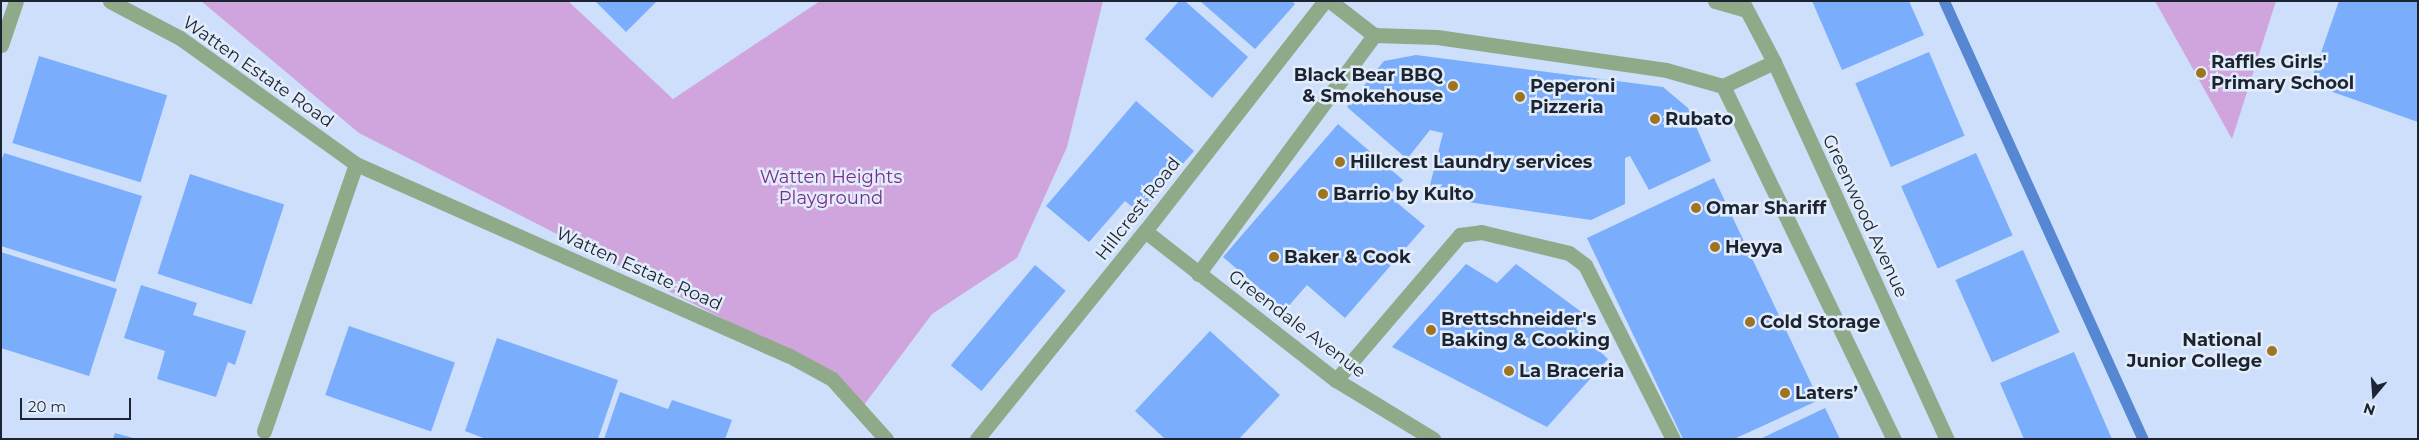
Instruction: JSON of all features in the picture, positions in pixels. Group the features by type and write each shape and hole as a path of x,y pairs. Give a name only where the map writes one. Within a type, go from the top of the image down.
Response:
{"street":[{"path":"1,45 16,1"},
{"name":"Watten Estate Road","path":"110,1 180,38 356,164 788,355 832,379 886,439"},
{"name":"Hillcrest Road","path":"977,439 1145,231 1325,1"},
{"path":"1330,1 1374,35 1437,37 1666,70 1722,86 1774,62"},
{"name":"Greenwood Avenue","path":"1715,1 1744,6 1774,62 1947,439"},
{"path":"1198,274 1374,35"},
{"path":"1722,86 1894,439"},
{"path":"264,432 356,164"},
{"name":"Greendale Avenue","path":"1145,231 1336,380 1433,439"},
{"path":"1336,380 1460,235 1481,232 1569,253 1585,265 1673,439"}],"green space":[{"name":"Watten Heights Playground","path":"201,1 568,1 673,99 820,1 1103,1 1067,147 1017,258 932,314 861,409 784,350 359,133"},
{"path":"2155,1 2276,1 2232,139"}],"building":[{"path":"595,1 655,1 656,2 626,32"},
{"path":"1179,1 1185,1 1248,57 1212,98 1145,39"},
{"path":"1200,1 1292,1 1295,4 1255,49"},
{"path":"1812,1 1909,1 1924,35 1842,70"},
{"path":"2339,1 2418,1 2418,122 2310,84"},
{"path":"1929,52 1965,136 1891,167 1855,83"},
{"path":"1416,55 1663,87 1688,108 1711,161 1649,190 1630,156 1625,158 1625,204 1591,220 1441,198 1430,185 1443,133 1430,130 1407,159 1347,107 1384,61"},
{"path":"39,56 167,95 141,182 12,143"},
{"path":"1136,101 1194,151 1140,213 1125,201 1089,242 1046,206"},
{"path":"1338,124 1403,180 1389,196 1425,226 1345,318 1307,285 1285,310 1223,257"},
{"path":"4,153 142,196 115,282 1,246 1,162"},
{"path":"1976,153 2013,235 1938,269 1901,186"},
{"path":"190,174 284,205 252,304 158,274"},
{"path":"1714,178 1819,400 1734,439 1683,439 1587,238"},
{"path":"2023,250 2060,332 1992,362 1955,280"},
{"path":"1,252 117,289 89,376 1,348"},
{"path":"1466,264 1497,283 1516,264 1587,316 1576,329 1608,359 1547,427 1392,347"},
{"path":"1035,265 1066,291 981,391 951,365"},
{"path":"141,285 197,303 193,315 246,331 235,365 228,362 216,397 157,379 165,351 124,338"},
{"path":"349,326 455,362 431,431 325,395"},
{"path":"1210,331 1280,395 1239,439 1165,439 1135,411"},
{"path":"497,338 618,380 598,439 486,439 465,431"},
{"path":"2074,352 2112,439 2024,439 2000,383"},
{"path":"620,392 668,409 672,400 732,420 725,439 604,439"},
{"path":"1825,408 1840,439 1760,439"},
{"path":"115,433 133,438 133,439 113,439"}],"waterway":[{"path":"1944,1 2143,439"}],"place":[{"name":"Raffles Girls' Primary School","path":"2201,73"},
{"name":"Black Bear BBQ & Smokehouse","path":"1453,86"},
{"name":"Peperoni Pizzeria","path":"1520,97"},
{"name":"Rubato","path":"1655,119"},
{"name":"Hillcrest Laundry services","path":"1340,162"},
{"name":"Barrio by Kulto","path":"1323,194"},
{"name":"Omar Shariff","path":"1696,208"},
{"name":"Heyya","path":"1715,247"},
{"name":"Baker & Cook","path":"1274,257"},
{"name":"Cold Storage","path":"1750,322"},
{"name":"Brettschneider's Baking & Cooking","path":"1431,330"},
{"name":"National Junior College","path":"2272,351"},
{"name":"La Braceria","path":"1509,371"},
{"name":"Laters’","path":"1785,393"}]}
